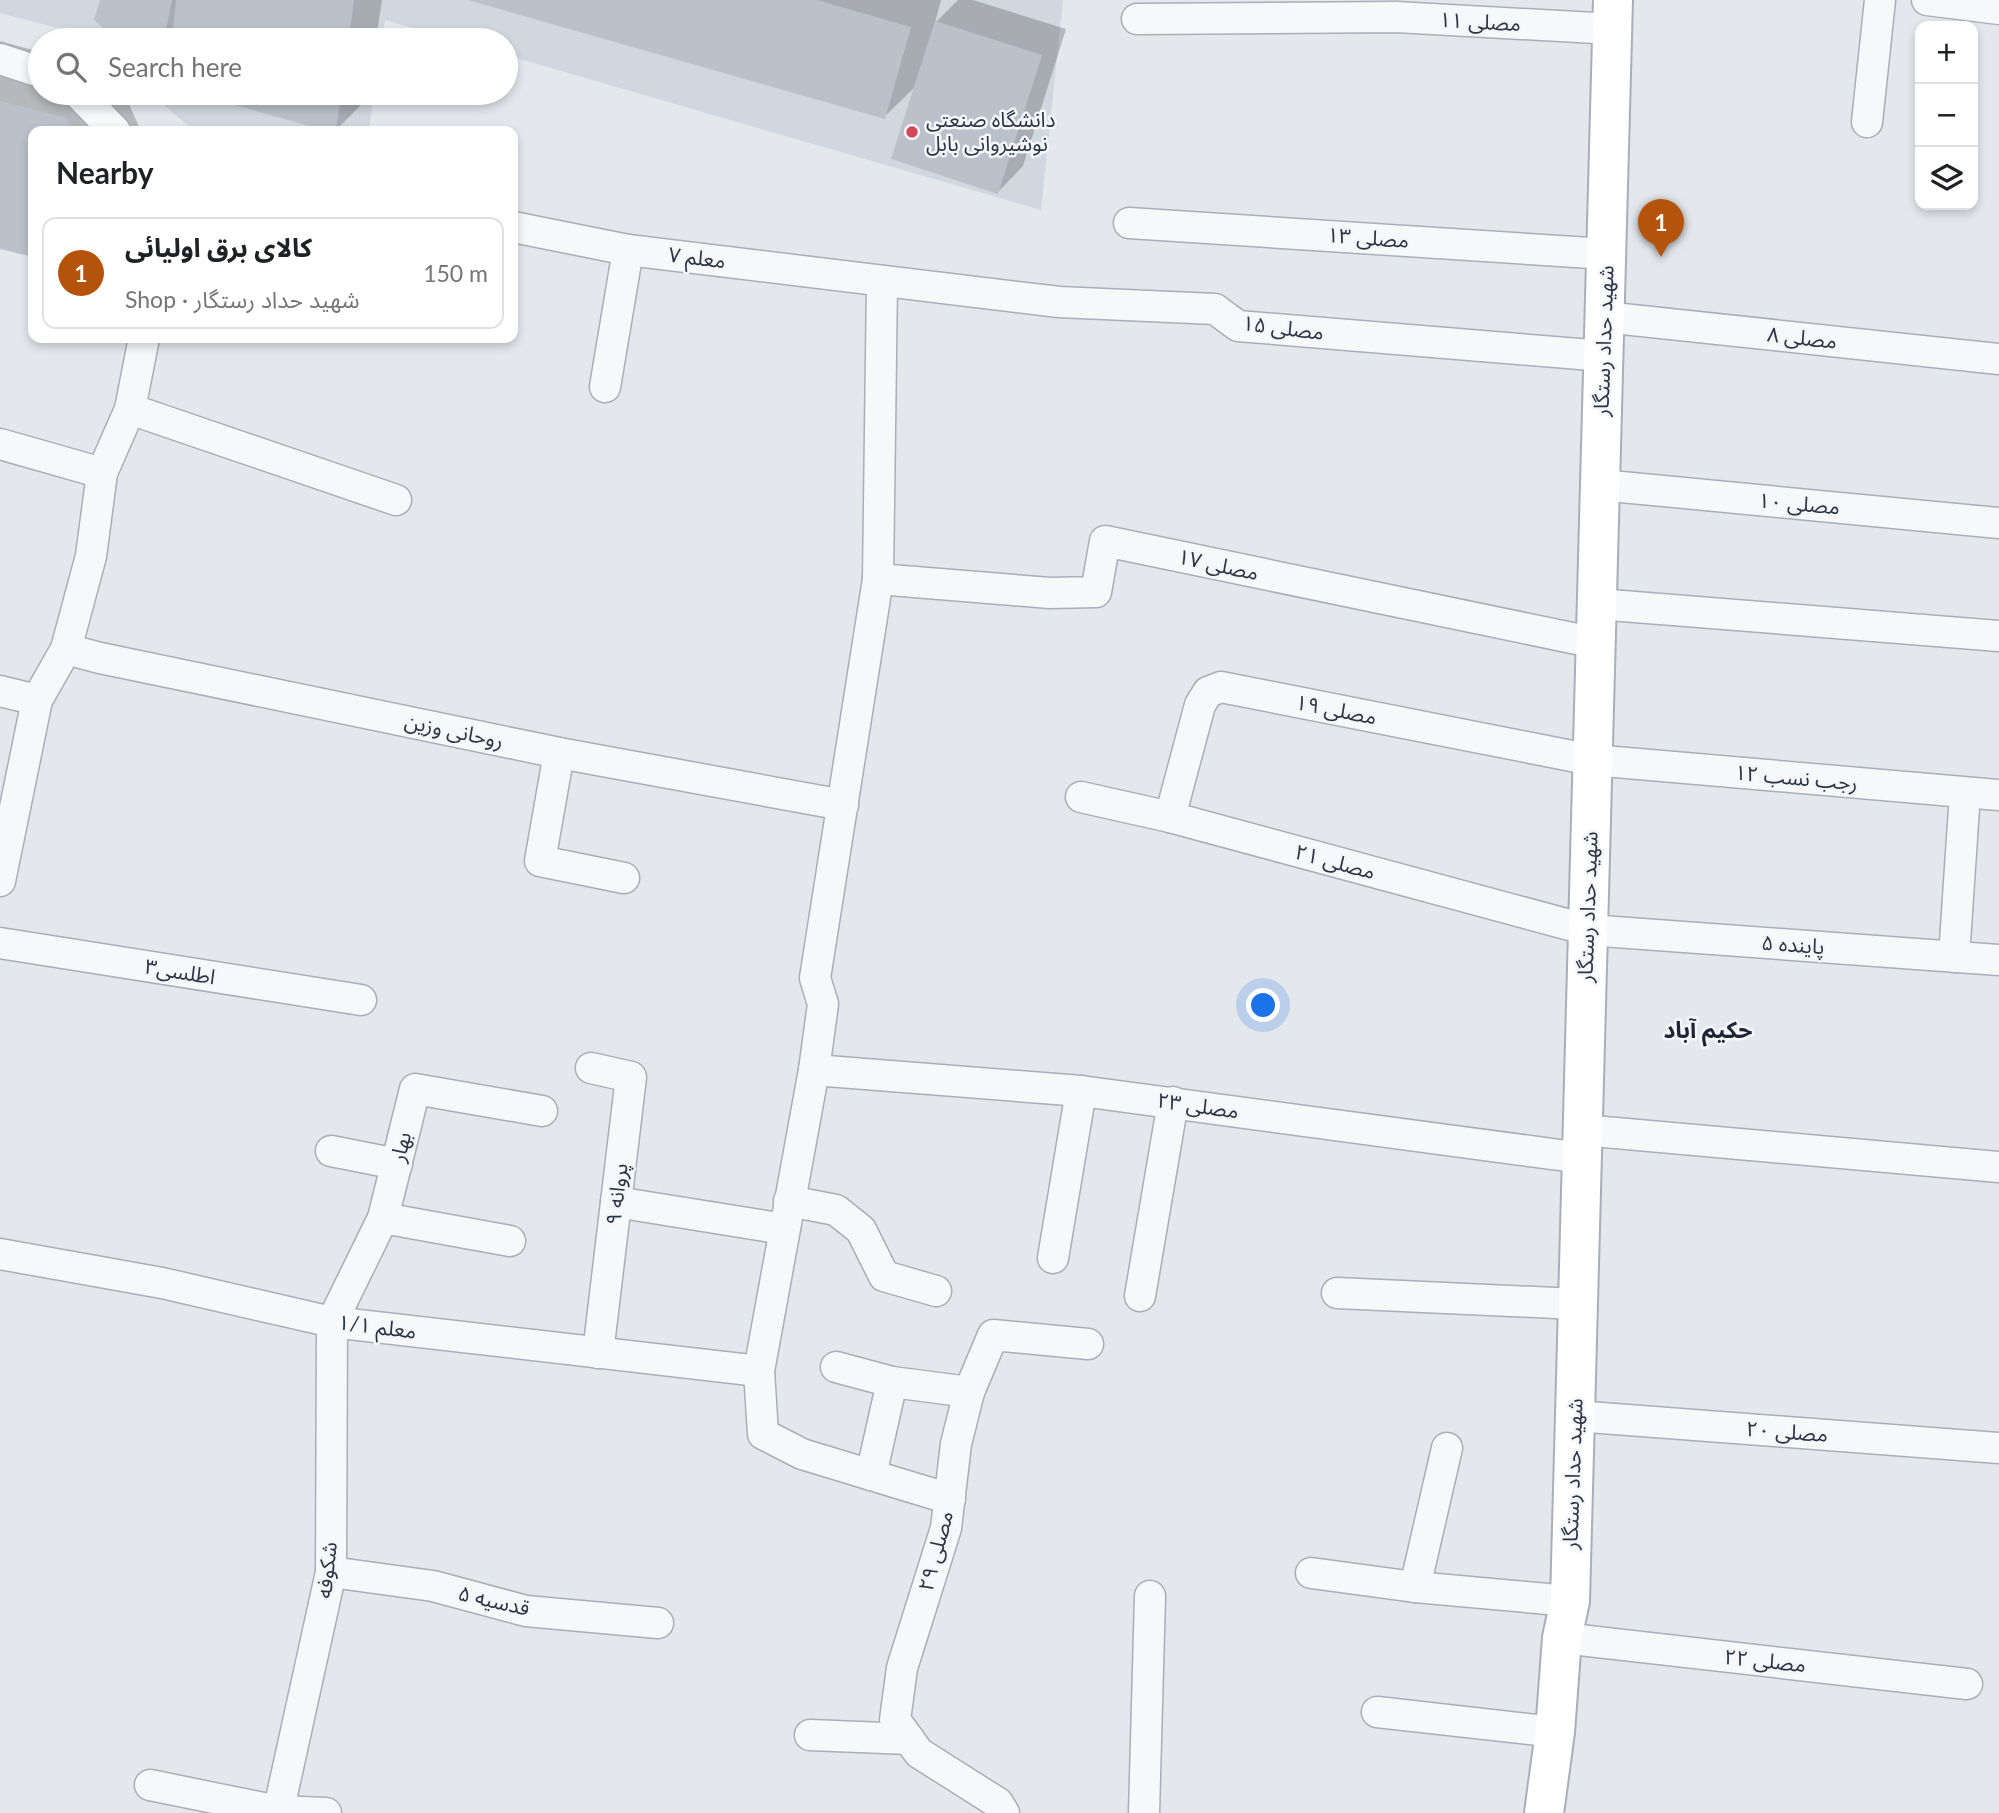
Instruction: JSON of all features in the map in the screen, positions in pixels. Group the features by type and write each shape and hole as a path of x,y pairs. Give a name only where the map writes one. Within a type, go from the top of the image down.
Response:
{"main road":[{"name":"شهید حداد رستگار","path":"1544,1813 1555,1732 1562,1638 1570,1601 1613,14"}],"street":[{"path":"1867,122 1880,0"},
{"path":"1927,0 1999,9"},
{"name":"مصلی ۱۱","path":"1137,19 1396,8 1613,14"},
{"path":"0,59 28,68"},
{"path":"90,105 111,126"},
{"name":"مصلی ۱۳","path":"1129,223 1606,254"},
{"name":"معلم ۷","path":"518,228 628,250 882,281"},
{"path":"605,387 628,250"},
{"path":"882,281 878,579 815,978 823,1004 814,1070 760,1371 763,1434 802,1454 950,1499"},
{"name":"مصلی ۱۵","path":"882,281 1059,302 1215,309 1238,326 1604,356"},
{"name":"مصلی ۸","path":"1604,317 1999,359"},
{"path":"0,881 37,700 66,649 91,556 102,473 130,409 143,343"},
{"path":"130,409 396,500"},
{"path":"0,444 102,473"},
{"name":"مصلی ۱۰","path":"1600,485 1999,523"},
{"name":"مصلی ۱۷","path":"878,579 1050,593 1096,592 1105,541 1596,643"},
{"path":"1597,604 1999,636"},
{"name":"روحانی وزین","path":"66,649 559,753 843,805"},
{"name":"مصلی ۱۹","path":"1170,817 1200,705 1208,692 1221,687 1592,760"},
{"path":"0,691 37,700"},
{"path":"559,753 540,861 624,878"},
{"name":"رجب نسب ۱۲","path":"1592,760 1999,795"},
{"path":"1954,957 1965,793"},
{"name":"مصلی ۲۱","path":"1082,797 1170,817 1588,930"},
{"name":"پاینده ۵","path":"1588,930 1999,960"},
{"name":"اطلسی۳","path":"0,943 361,1000"},
{"name":"پروانه ۹","path":"591,1068 631,1077 598,1353"},
{"name":"مصلی ۲۳","path":"814,1070 1081,1091 1582,1144 1999,1167"},
{"name":"بهار","path":"332,1322 383,1218 415,1089 542,1111"},
{"path":"1053,1258 1081,1091"},
{"path":"1140,1296 1173,1102"},
{"path":"331,1151 397,1164"},
{"path":"616,1202 787,1215 836,1210 861,1230 884,1276 936,1291"},
{"path":"383,1218 510,1241"},
{"name":"معلم ۱/۱","path":"0,1254 162,1283 332,1322 760,1371"},
{"path":"1337,1293 1577,1304"},
{"name":"شکوفه","path":"278,1812 331,1572 332,1322"},
{"name":"مصلی ۲۹","path":"1004,1813 998,1802 919,1753 895,1720 902,1668 946,1528 956,1444 969,1392 993,1335 1088,1344"},
{"path":"836,1367 892,1382 969,1392"},
{"path":"871,1475 892,1382"},
{"name":"مصلی ۲۰","path":"1575,1416 1999,1448"},
{"path":"1415,1587 1447,1448"},
{"name":"قدسیه ۵","path":"331,1572 432,1586 526,1611 659,1623"},
{"path":"1311,1573 1415,1587 1570,1601"},
{"path":"1144,1813 1150,1595"},
{"name":"مصلی ۲۲","path":"1562,1638 1968,1684"},
{"path":"1377,1712 1555,1732"},
{"path":"810,1735 909,1739"},
{"path":"150,1785 278,1812 326,1813"}],"shaded area":[{"name":"دانشگاه صنعتی نوشیروانی بابل","path":"0,0 1063,0 1041,210 518,58 518,28 413,28 385,20 384,28 58,28 0,13"},
{"path":"164,105 372,105 370,126 189,126"}],"building":[{"path":"100,0 172,0 166,28 103,28 94,20"},
{"path":"176,0 354,0 350,28 173,28"},
{"path":"468,0 817,0 911,27 885,119"},
{"path":"935,21 1042,55 998,194 891,159"},
{"path":"0,101 67,118 70,126 28,126 28,256 0,249"},
{"path":"235,105 339,105 337,126 309,126"}],"place":[{"name":"دانشگاه صنعتی نوشیروانی بابل","path":"912,132"},
{"name":"کالای برق اولیائی","path":"1661,257"}],"district":[{"name":"حکیم آباد","path":"1708,1030"}]}
